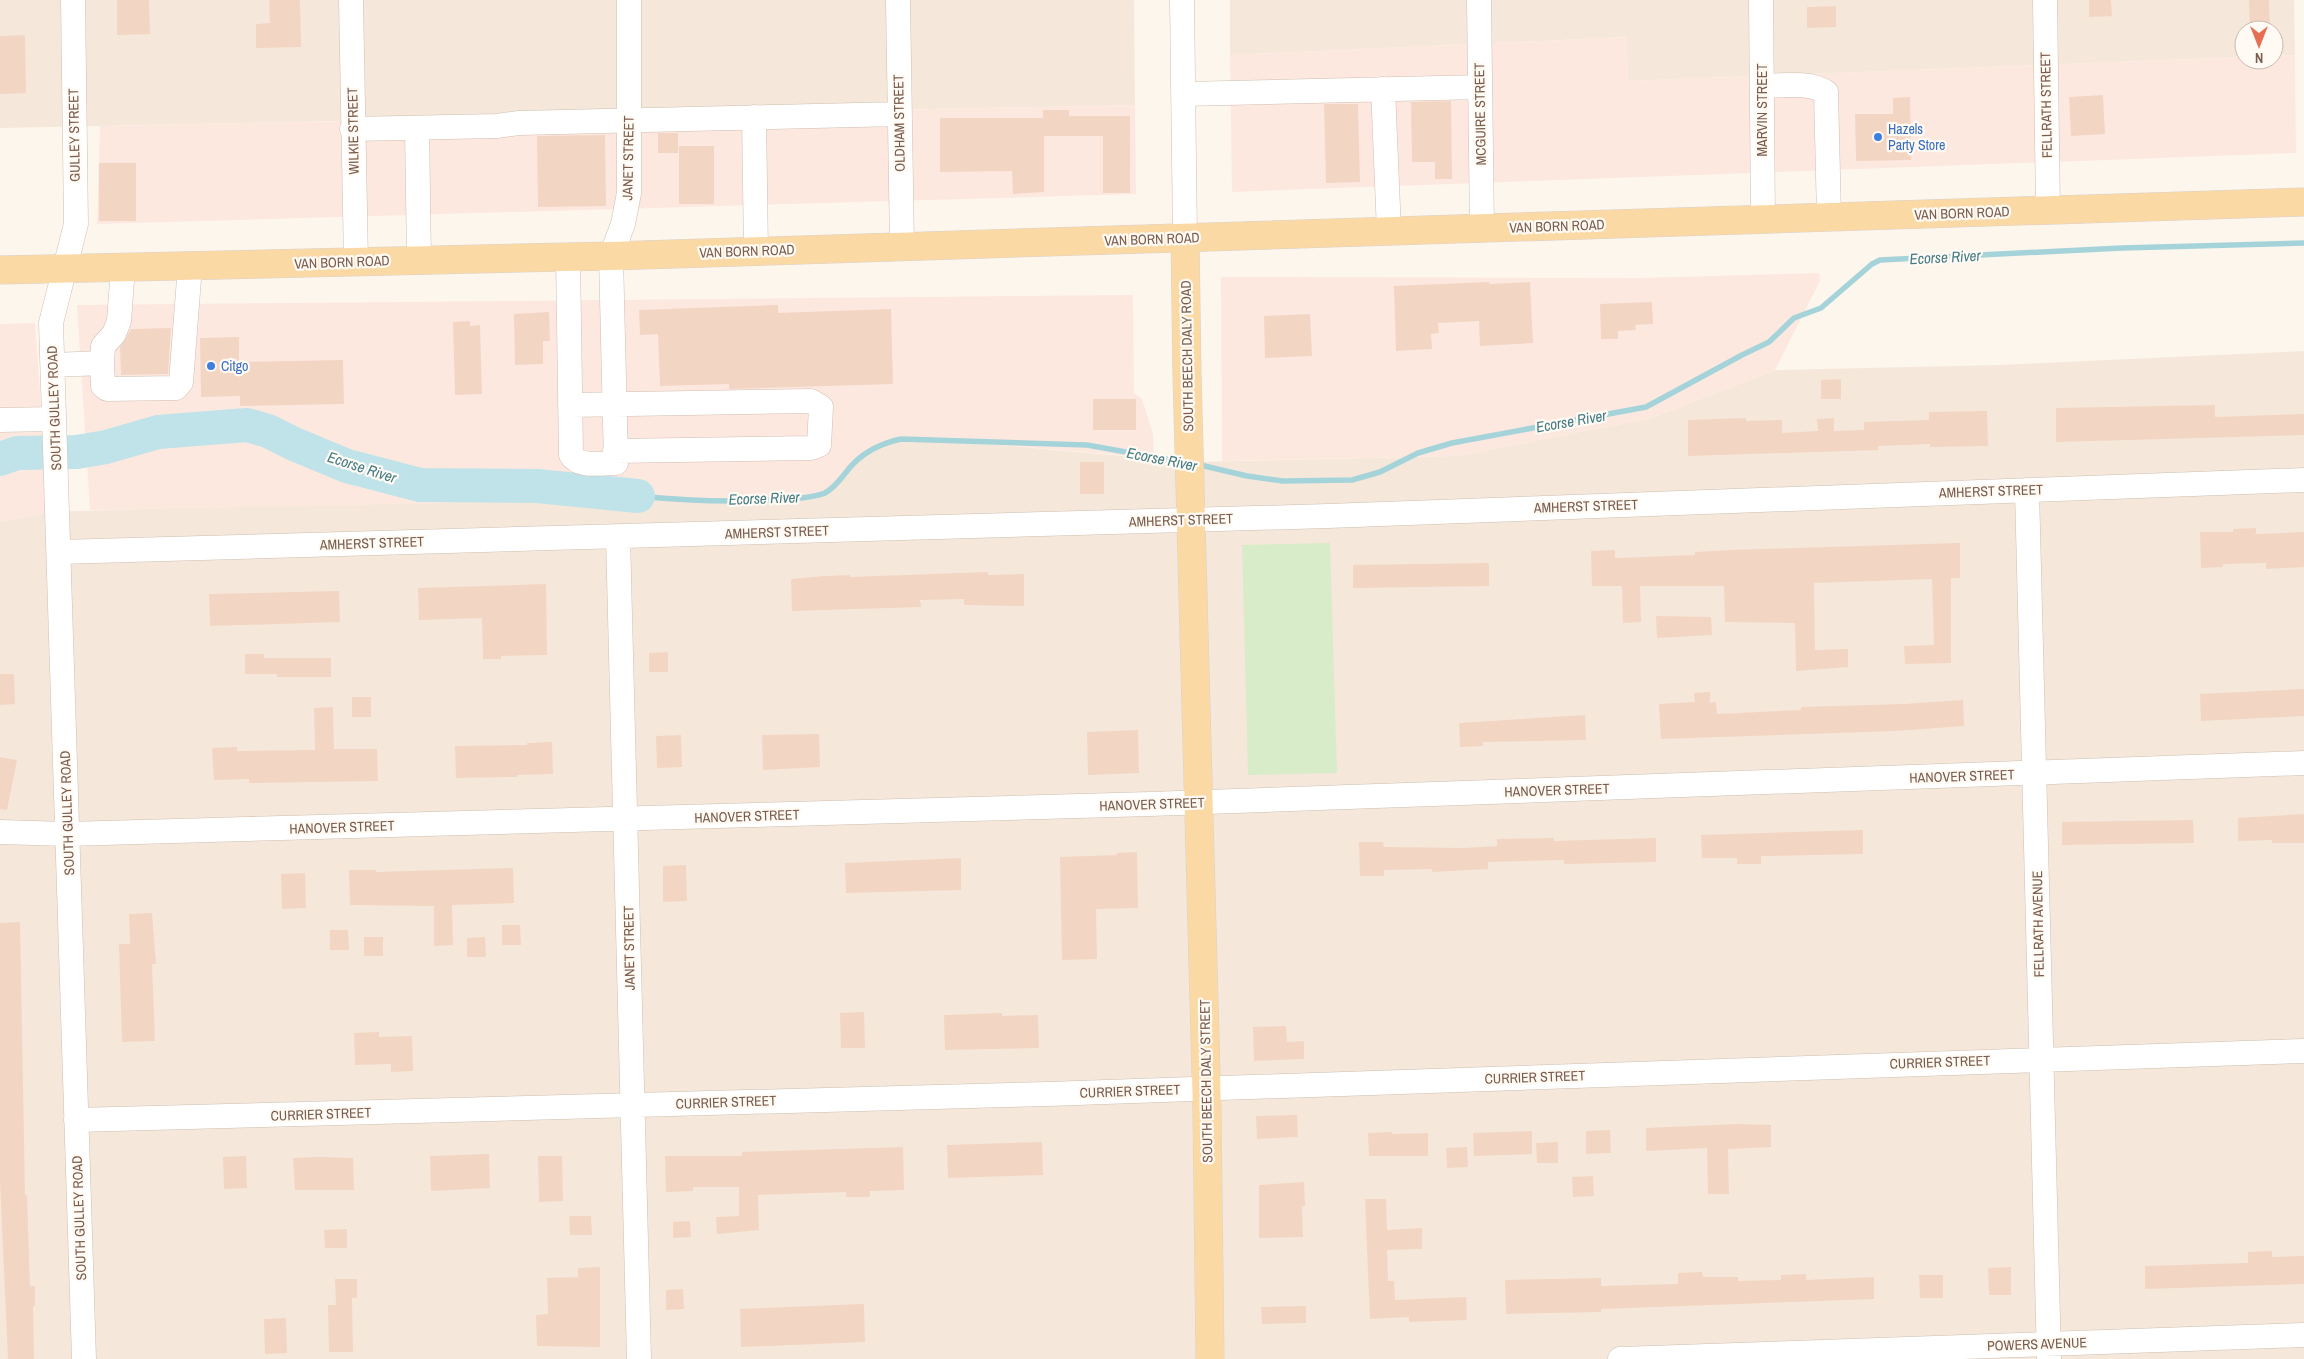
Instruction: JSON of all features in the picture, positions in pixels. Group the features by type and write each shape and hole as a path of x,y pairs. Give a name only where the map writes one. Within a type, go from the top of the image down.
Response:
{"main road":[{"name":"VAN BORN ROAD","path":"0,270 611,256 2304,202"},
{"name":"SOUTH BEECH DALY ROAD","path":"1185,238 1199,802"},
{"name":"SOUTH BEECH DALY STREET","path":"1199,802 1210,1359"}],"street":[{"name":"GULLEY STREET","path":"64,268 76,224 73,0"},
{"name":"WILKIE STREET","path":"351,0 356,262"},
{"name":"JANET STREET","path":"615,457 611,256 623,224 629,193 629,0"},
{"name":"OLDHAM STREET","path":"898,0 902,246"},
{"name":"SOUTH BEECH DALY ROAD","path":"1182,0 1185,238"},
{"name":"MCGUIRE STREET","path":"1479,0 1482,228"},
{"name":"MARVIN STREET","path":"1761,0 1763,219"},
{"name":"FELLRATH STREET","path":"2045,0 2048,210"},
{"path":"1762,86 1802,86 1819,88 1826,92 1829,217"},
{"path":"1183,94 1480,87"},
{"path":"1383,89 1388,231"},
{"path":"352,128 497,126 519,123 899,114"},
{"path":"754,117 756,251"},
{"path":"417,128 419,260"},
{"path":"568,257 570,405 571,455 575,461 581,463 615,457 811,448 820,445 821,406 811,402 570,405"},
{"path":"123,268 118,321 114,334 103,346 103,386 107,389 176,388 181,382 190,266"},
{"name":"SOUTH GULLEY ROAD","path":"64,268 51,323 84,1359"},
{"path":"52,365 102,363"},
{"path":"0,420 55,426"},
{"name":"AMHERST STREET","path":"58,552 1192,520 2304,480"},
{"name":"FELLRATH AVENUE","path":"2027,490 2049,1351"},
{"name":"JANET STREET","path":"618,537 639,1359"},
{"name":"HANOVER STREET","path":"0,832 67,834 1199,802 2304,763"},
{"name":"CURRIER STREET","path":"76,1120 1206,1088 2042,1058 2304,1051"},
{"name":"POWERS AVENUE","path":"1620,1359 2049,1351 2304,1335"}],"shaded area":[{"path":"0,0 1134,0 1135,105 0,128"},
{"path":"1230,0 2294,0 2295,55 2284,56 2284,20 2234,20 2234,57 1628,81 1626,37 1230,55"},
{"path":"1627,37 1628,81 2234,57 2234,70 2284,70 2284,56 2295,55 2296,153 1232,192 1230,55"},
{"path":"1135,105 1136,194 97,224 100,126"},
{"path":"1819,273 1820,281 1775,370 1651,418 1457,456 1222,461 1221,277 1642,278"},
{"path":"1133,295 1134,393 1142,399 1153,434 1154,458 967,442 885,442 854,463 816,496 90,510 77,305"},
{"path":"35,323 49,512 0,522 0,324"},
{"path":"2304,351 2304,1359 0,1359 0,522 49,512 498,497 854,463 885,442 967,442 1190,462 1457,456 1651,418 1775,370 2000,365"}],"green space":[{"path":"1330,543 1337,773 1248,775 1242,545"}],"building":[{"path":"117,0 149,0 150,34 117,35"},
{"path":"269,0 300,0 301,47 256,48 256,24 270,23"},
{"path":"2089,0 2111,0 2112,16 2089,17"},
{"path":"2249,0 2269,0 2270,20 2250,20"},
{"path":"1836,6 1836,27 1807,28 1807,7"},
{"path":"25,35 26,93 0,94 0,36"},
{"path":"2103,95 2105,134 2071,136 2069,97"},
{"path":"1910,97 1911,160 1856,161 1855,114 1893,114 1893,98"},
{"path":"1451,101 1452,179 1435,179 1435,162 1412,162 1411,102"},
{"path":"1324,104 1358,104 1360,182 1326,183"},
{"path":"1043,110 1069,110 1069,116 1130,116 1130,193 1103,193 1103,136 1044,136 1044,192 1013,194 1012,171 940,172 940,118 1043,118"},
{"path":"658,133 678,133 678,153 658,153"},
{"path":"605,135 606,206 538,207 537,136"},
{"path":"679,146 714,146 714,204 679,204"},
{"path":"99,163 136,163 136,221 99,221"},
{"path":"1489,282 1489,284 1530,282 1533,343 1480,346 1479,321 1438,323 1439,333 1431,334 1432,349 1396,351 1394,286"},
{"path":"1652,302 1653,324 1635,325 1636,330 1618,331 1618,339 1601,339 1600,304"},
{"path":"778,305 778,313 891,309 893,384 729,389 729,384 660,386 658,334 640,335 639,310"},
{"path":"549,312 550,341 543,341 543,364 515,365 514,314"},
{"path":"1310,314 1312,356 1265,358 1264,316"},
{"path":"470,321 470,326 480,325 482,394 455,395 453,322"},
{"path":"171,328 168,374 121,375 120,347 131,329"},
{"path":"239,337 239,362 343,360 344,404 240,406 240,396 201,397 200,338"},
{"path":"1841,379 1841,399 1821,399 1821,380"},
{"path":"1093,399 1136,399 1136,430 1093,430"},
{"path":"2215,405 2215,417 2304,414 2304,435 2056,442 2056,408"},
{"path":"1987,411 1988,446 1930,447 1930,444 1878,446 1878,450 1688,456 1688,420 1746,418 1746,421 1782,420 1782,433 1818,431 1817,419 1834,418 1834,431 1864,430 1864,422 1929,420 1929,412"},
{"path":"1080,462 1104,462 1104,494 1080,494"},
{"path":"2256,528 2256,534 2304,532 2304,567 2266,569 2266,563 2223,564 2223,567 2201,568 2200,532 2233,532 2233,529"},
{"path":"1960,543 1960,578 1951,578 1951,663 1905,664 1904,646 1934,645 1932,579 1814,583 1815,650 1848,649 1848,667 1796,671 1795,623 1725,622 1724,586 1640,586 1641,622 1623,623 1622,586 1592,586 1591,551 1615,550 1615,558 1695,555 1695,552 1729,550"},
{"path":"1489,563 1489,586 1353,588 1353,565"},
{"path":"988,572 988,575 1024,574 1024,606 964,605 964,599 920,600 921,607 792,611 791,579 850,575 850,577"},
{"path":"546,584 547,655 501,656 501,659 483,659 482,618 419,620 418,588"},
{"path":"339,591 340,622 210,626 209,594"},
{"path":"1656,616 1711,617 1712,635 1657,638"},
{"path":"668,652 668,672 649,672 649,653"},
{"path":"245,654 264,654 264,658 331,658 331,677 277,677 277,674 245,674"},
{"path":"0,674 14,674 15,704 0,705"},
{"path":"2304,689 2304,716 2201,721 2200,694"},
{"path":"1710,692 1710,703 1716,702 1717,714 1801,710 1801,707 1963,700 1964,726 1896,731 1661,739 1659,704 1695,702 1694,693"},
{"path":"352,697 371,697 371,717 352,717"},
{"path":"333,707 334,749 377,749 378,781 249,783 249,779 214,780 212,748 237,747 237,751 315,750 314,708"},
{"path":"1585,715 1586,740 1483,742 1483,746 1460,747 1459,723"},
{"path":"1138,730 1139,773 1088,775 1087,732"},
{"path":"819,734 820,767 763,770 762,735"},
{"path":"681,735 682,767 657,768 656,736"},
{"path":"552,742 553,774 517,775 517,777 456,778 455,746 527,745 527,743"},
{"path":"0,757 17,760 7,810 0,809"},
{"path":"2304,814 2304,843 2272,843 2272,840 2238,841 2238,818"},
{"path":"2193,820 2194,843 2062,845 2062,822"},
{"path":"1863,830 1863,854 1761,856 1761,864 1737,864 1737,858 1702,858 1701,835"},
{"path":"1554,838 1554,841 1656,838 1656,862 1564,864 1564,860 1488,862 1488,869 1432,872 1432,869 1384,870 1384,876 1360,876 1359,842 1383,842 1384,847 1464,848 1497,846 1497,839"},
{"path":"1137,852 1138,908 1096,909 1097,959 1062,960 1060,857 1117,855 1117,853"},
{"path":"961,858 961,890 846,893 845,863"},
{"path":"686,865 687,901 663,902 663,866"},
{"path":"513,868 514,903 452,905 453,945 434,946 434,906 350,905 349,870 376,870 376,872"},
{"path":"305,873 306,908 282,909 281,874"},
{"path":"152,913 156,964 152,964 155,1041 122,1042 119,944 130,944 129,914"},
{"path":"20,922 25,1195 27,1195 30,1286 35,1286 35,1306 33,1306 34,1359 8,1359 0,1181 0,923"},
{"path":"502,925 520,925 521,945 502,945"},
{"path":"330,930 348,930 349,950 330,950"},
{"path":"364,937 383,937 383,956 364,956"},
{"path":"485,937 486,957 467,957 467,938"},
{"path":"864,1012 865,1048 841,1048 840,1013"},
{"path":"1002,1013 1002,1016 1038,1015 1039,1048 945,1050 944,1015"},
{"path":"1286,1026 1287,1042 1304,1041 1304,1059 1254,1061 1253,1027"},
{"path":"379,1032 379,1037 412,1036 413,1071 391,1072 391,1064 355,1065 354,1033"},
{"path":"1297,1115 1298,1137 1257,1139 1256,1116"},
{"path":"1736,1124 1771,1125 1771,1147 1728,1149 1729,1194 1708,1194 1707,1148 1646,1151 1646,1128"},
{"path":"1610,1130 1611,1153 1586,1154 1586,1131"},
{"path":"1532,1131 1532,1154 1474,1156 1473,1133"},
{"path":"1392,1132 1392,1134 1428,1133 1428,1156 1369,1156 1368,1133"},
{"path":"1042,1142 1043,1175 948,1178 947,1145"},
{"path":"1558,1142 1558,1163 1537,1163 1536,1143"},
{"path":"903,1147 904,1190 870,1191 870,1197 846,1197 846,1192 758,1195 759,1230 717,1234 716,1217 739,1216 739,1187 693,1187 693,1191 666,1192 665,1156 742,1156 742,1152"},
{"path":"1467,1147 1468,1167 1447,1168 1446,1148"},
{"path":"489,1154 490,1188 431,1191 430,1156"},
{"path":"246,1156 247,1188 224,1189 223,1157"},
{"path":"538,1156 562,1156 563,1201 539,1202"},
{"path":"293,1158 353,1158 354,1190 295,1190"},
{"path":"1593,1176 1594,1196 1573,1197 1572,1177"},
{"path":"1304,1182 1305,1206 1302,1206 1303,1237 1259,1238 1259,1185"},
{"path":"1365,1199 1386,1199 1387,1230 1422,1228 1422,1249 1387,1250 1388,1281 1394,1281 1395,1300 1466,1297 1467,1320 1409,1322 1409,1317 1370,1319"},
{"path":"569,1216 591,1216 592,1235 570,1235"},
{"path":"690,1221 691,1237 673,1238 673,1222"},
{"path":"347,1229 347,1248 325,1248 324,1230"},
{"path":"2272,1251 2272,1257 2304,1256 2304,1284 2145,1289 2145,1266 2248,1263 2248,1252"},
{"path":"600,1267 600,1347 537,1346 536,1315 548,1314 547,1278 578,1277 578,1268"},
{"path":"2011,1267 2011,1295 1989,1295 1988,1268"},
{"path":"1702,1272 1703,1277 1738,1277 1738,1281 1781,1280 1781,1275 1806,1274 1806,1280 1874,1277 1874,1299 1601,1309 1601,1312 1506,1314 1505,1280 1601,1278 1601,1286 1678,1284 1678,1273"},
{"path":"1919,1275 1943,1275 1943,1298 1920,1298"},
{"path":"335,1279 357,1279 357,1298 352,1298 353,1352 329,1352 328,1305 336,1305"},
{"path":"683,1289 684,1309 666,1310 666,1290"},
{"path":"864,1304 865,1342 741,1347 740,1309"},
{"path":"1306,1306 1306,1323 1262,1324 1261,1307"},
{"path":"286,1318 287,1353 265,1354 264,1319"}],"waterway":[{"name":"Ecorse River","path":"1196,464 1247,476 1283,481 1352,480 1380,472 1418,453 1452,443 1646,407 1769,342 1794,318 1821,308 1872,264 1880,260 2122,248 2304,243"},
{"name":"Ecorse River","path":"0,459 17,453 77,452 106,447 158,432 247,425 268,431 347,466 420,485 537,486 638,496"},
{"name":"Ecorse River","path":"638,496 731,501 816,496 834,487 864,454 882,445 901,439 1087,445 1182,462"}],"place":[{"name":"Hazels Party Store","path":"1878,137"},
{"name":"Citgo","path":"211,366"}]}
